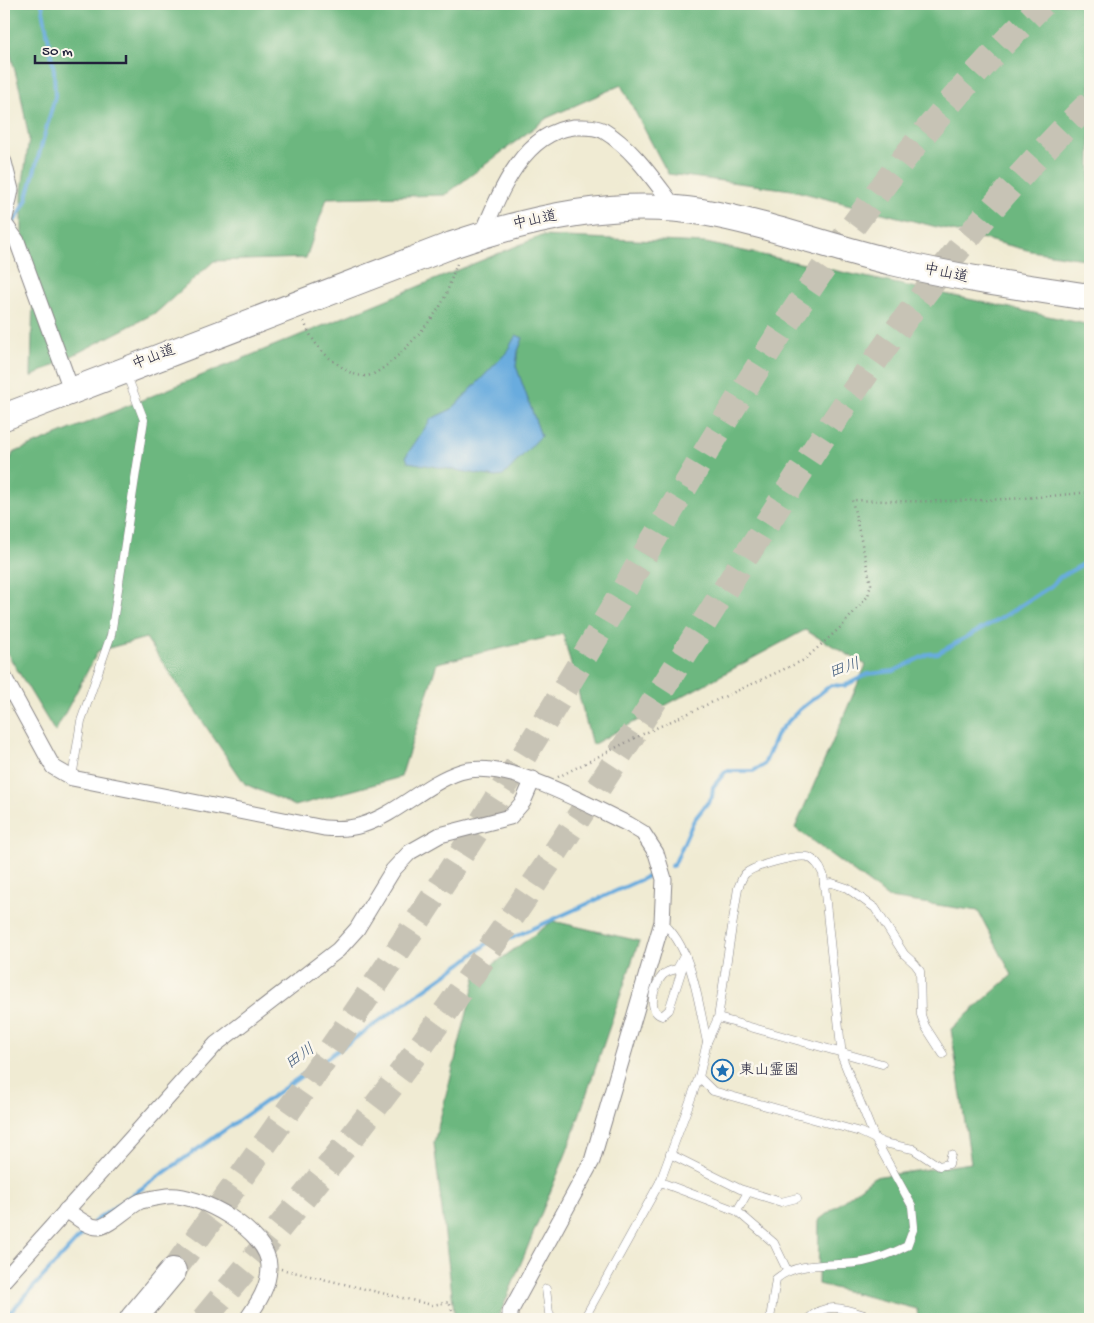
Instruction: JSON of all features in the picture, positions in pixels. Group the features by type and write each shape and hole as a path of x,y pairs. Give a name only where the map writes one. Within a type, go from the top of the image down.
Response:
{"highway":[{"name":"中山道","path":"15,413 71,389 482,235 530,221 565,214 625,209 676,210 723,216 892,262 968,279 1090,297"},
{"path":"133,1319 173,1271"}],"street":[{"path":"482,235 511,172 538,142 549,134 564,128 585,126 602,130 621,143 676,210"},
{"path":"4,162 11,190 6,225 71,389"},
{"path":"4,677 53,767 72,778 324,828 345,829 362,825 386,814 432,786 461,772 490,770 533,779 643,833 656,854 664,879 662,922 592,1161 510,1312 510,1319"},
{"path":"4,1280 216,1044 338,950 358,928 393,870 410,852 440,834 510,816 524,802 533,779"},
{"path":"66,1210 93,1227 102,1227 140,1202 169,1196 199,1201 231,1218 253,1235 264,1252 269,1266 266,1288 247,1319"}],"lane":[{"path":"72,778 81,721 111,635 144,420 125,369"},
{"path":"584,1319 660,1182 699,1077 708,1042 718,1018 738,888 744,874 755,867 799,857 808,858 819,865 823,874 841,1052 875,1139 912,1206 914,1226 907,1246 887,1256 863,1262 786,1270 776,1279 770,1319"},
{"path":"824,884 832,883 847,888 874,908 904,954 920,971 921,1015 925,1026 943,1054"},
{"path":"662,922 672,930 686,956 708,1042"},
{"path":"686,956 669,1010 662,1016 657,1014 653,1010 652,1002 661,977 668,971 678,969 686,956"},
{"path":"718,1018 882,1064"},
{"path":"699,1077 713,1091 860,1132 875,1139 913,1148 939,1166 948,1164 951,1155"},
{"path":"670,1154 748,1192 781,1202 797,1198"},
{"path":"660,1182 737,1211 774,1243 786,1270"},
{"path":"737,1211 748,1192"},
{"path":"546,1289 549,1313 553,1319"},
{"path":"808,1319 815,1312 827,1307 876,1319"}],"path":[{"path":"303,317 311,338 331,360 351,374 369,376 390,363 425,327 442,303 460,258"},
{"path":"533,779 557,778 641,735 804,660 842,626 868,596 871,584 852,500 946,503 1012,500 1090,492"},
{"path":"269,1266 432,1305 449,1302 454,1311 455,1319"}],"green space":[{"path":"4,4 1090,4 1090,260 1031,251 792,190 668,174 621,85 547,118 445,195 327,198 306,258 214,261 157,312 31,377 33,291 22,232 22,189 29,139 20,90 4,29"},
{"path":"541,236 706,243 1090,325 1090,1319 918,1319 917,1309 818,1284 819,1220 874,1177 971,1163 951,1029 1012,975 978,911 889,898 795,828 866,665 805,630 592,745 563,634 437,663 401,777 295,806 245,784 146,638 98,651 55,732 4,648 4,476 13,453"},
{"path":"553,921 639,941 567,1151 501,1312 496,1319 455,1319 434,1143 476,977"}],"water":[{"path":"516,335 523,338 518,351 516,366 541,436 503,476 496,477 408,462 406,456 431,419 452,409 506,353"}],"waterway":[{"path":"11,227 26,201 55,97 54,70 42,4"},
{"name":"田川","path":"671,866 674,865 694,820 712,797 713,787 726,771 753,771 764,765 777,734 799,710 831,685 844,686 868,674 894,671 928,654 938,653 1003,617 1051,586 1060,577 1080,566 1090,556"},
{"name":"田川","path":"94,1222 462,963 489,942 512,938 651,875"},
{"name":"田川","path":"4,1319 87,1229"}],"tunnel":[{"path":"173,1271 276,1128 425,910 566,687 727,417 782,329 841,243 903,160 970,80 1043,4"},
{"path":"204,1319 358,1130 469,979 617,759 851,395 906,318 963,243 1025,171 1090,103"}],"place":[{"name":"東山霊園","path":"723,1071"}]}
